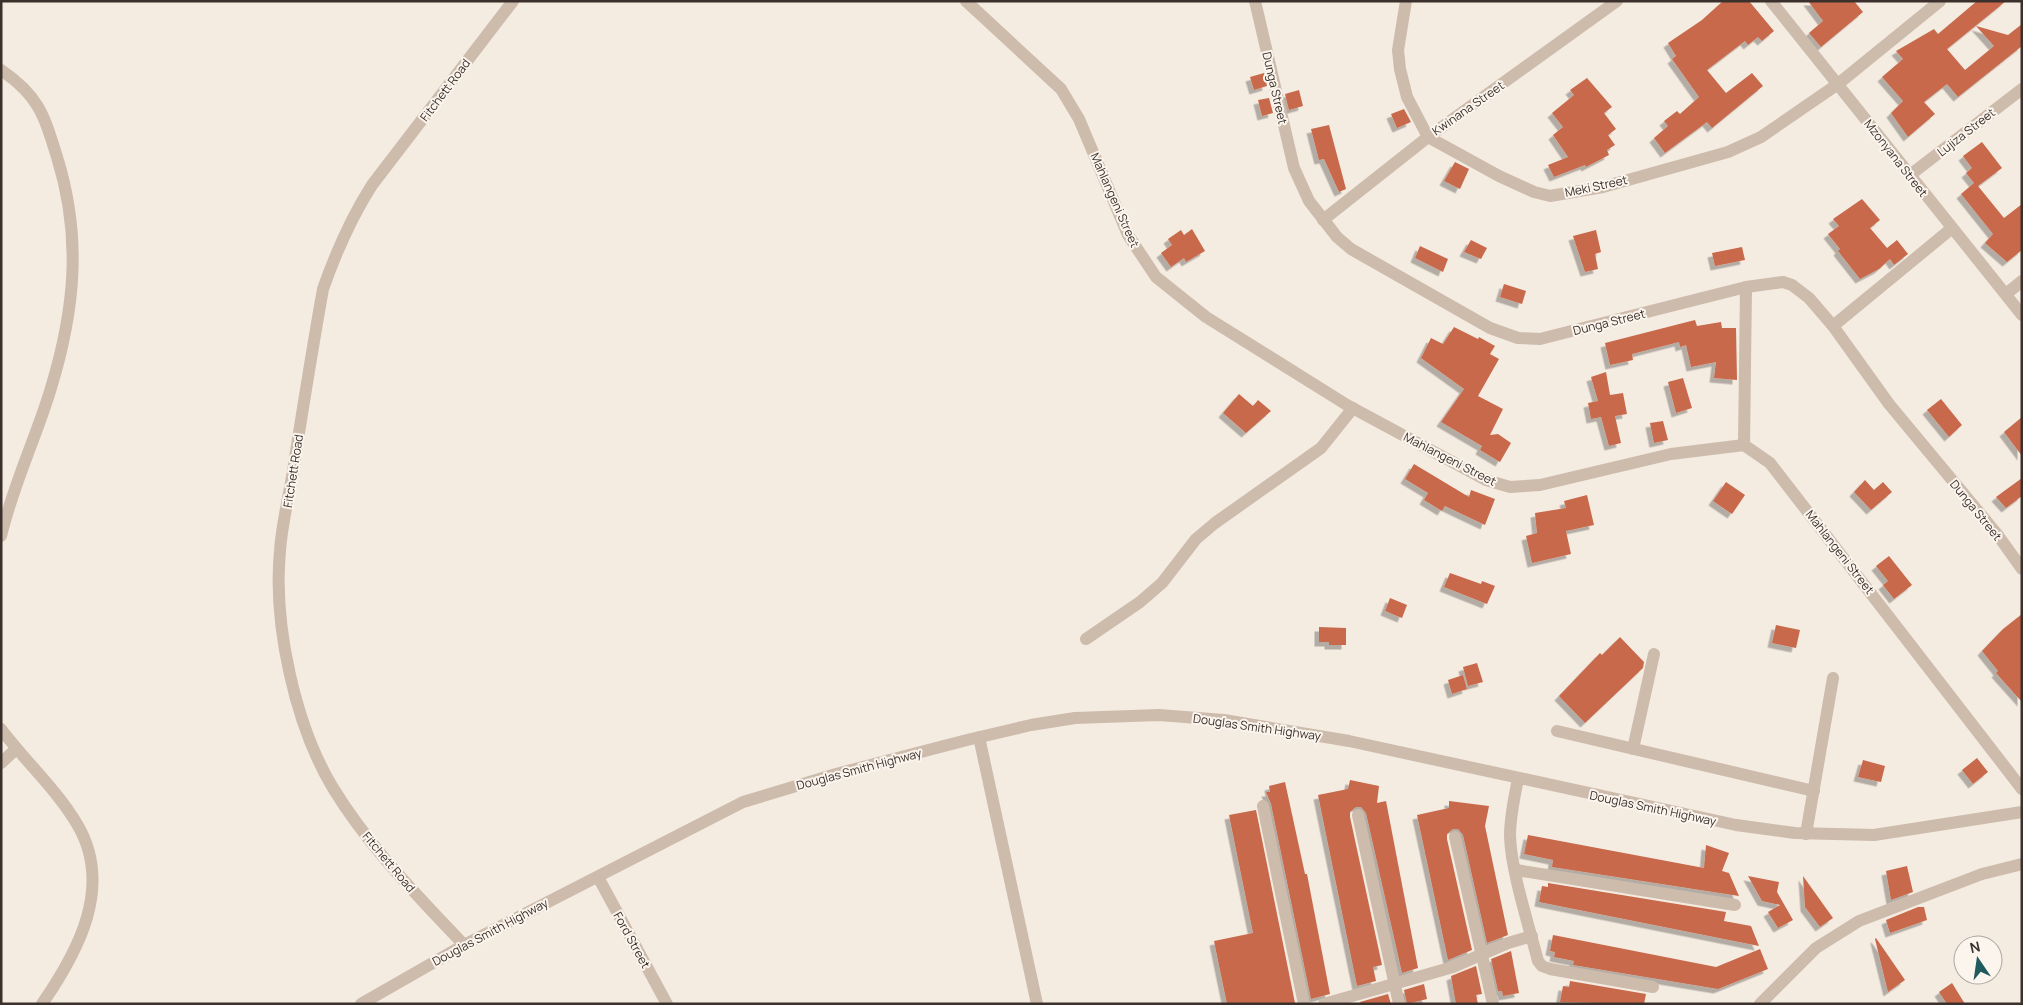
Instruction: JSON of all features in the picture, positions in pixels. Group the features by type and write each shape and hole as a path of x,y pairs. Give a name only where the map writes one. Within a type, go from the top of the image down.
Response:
{"street":[{"name":"Fitchett Road","path":"464,945 390,867 365,835 332,787 308,736 293,688 286,649 280,599 280,551 323,290 336,251 352,217 372,185 513,1"},
{"name":"Mahlangeni Street","path":"966,1 1061,89 1080,119 1128,235 1156,278 1206,317 1353,408 1486,480 1510,487 1540,485 1680,452 1744,444 1770,463 2022,789"},
{"name":"Dunga Street","path":"1255,1 1294,168 1309,201 1323,220 1351,249 1490,328 1518,338 1540,339 1746,287 1783,282 1792,285 1809,298 1833,326 1889,404 1997,534 2022,568"},
{"path":"1406,1 1398,50 1400,69 1407,97 1428,137"},
{"name":"Kwinana Street","path":"1323,220 1428,137 1617,1"},
{"name":"Mzonyana Street","path":"1772,1 2022,315"},
{"name":"Meki Street","path":"1428,137 1499,176 1534,192 1550,196 1603,187 1728,152 1761,137 1838,84 1940,1"},
{"path":"1,70 30,93 44,114 61,169 74,246 66,326 51,388 7,510 1,536"},
{"name":"Lujiza Street","path":"1910,175 2022,89"},
{"path":"1833,326 1951,228"},
{"path":"2006,294 2022,281"},
{"path":"1744,444 1746,287"},
{"path":"1086,639 1140,602 1162,583 1196,539 1215,523 1321,448 1353,408"},
{"path":"1633,749 1654,654"},
{"path":"1806,834 1833,678"},
{"name":"Douglas Smith Highway","path":"361,1004 464,945 743,802 973,739 1031,725 1084,718 1159,715 1224,720 1349,741 1736,825 1806,834 1874,835 2022,812"},
{"path":"1,729 78,825 92,864 93,896 86,923 75,950 42,1004"},
{"path":"1557,731 1814,791"},
{"path":"973,739 1037,1004"},
{"path":"1,763 16,749"},
{"path":"1518,779 1513,804 1510,838 1538,961 1542,966 1653,987"},
{"path":"1263,806 1304,1004"},
{"path":"1358,816 1399,1004"},
{"path":"1455,837 1493,1004"},
{"path":"1760,1004 1816,948 1859,921 1982,874 2022,864"},
{"path":"1516,870 1735,905"},
{"name":"Ford Street","path":"598,877 667,1004"},
{"path":"1324,1004 1453,967 1532,936"}],"building":[{"path":"1723,1 1749,1 1774,31 1762,41 1758,37 1748,45 1745,41 1707,70 1726,93 1752,73 1763,86 1712,128 1707,122 1665,153 1654,138 1668,126 1664,121 1677,111 1680,114 1699,97 1672,59 1676,56 1668,43 1702,20"},
{"path":"1808,1 1854,1 1863,12 1821,47 1809,33 1823,21"},
{"path":"1977,1 2006,1 1947,49 1965,70 1994,46 1976,26 2008,35 2022,24 2022,46 1958,97 1947,84 1924,102 1935,114 1908,137 1891,113 1903,101 1882,77 1903,59 1896,51 1934,29 1938,34"},
{"path":"1264,73 1267,86 1254,90 1250,77"},
{"path":"1587,78 1612,107 1604,113 1616,129 1608,135 1615,145 1607,150 1609,155 1586,167 1585,165 1554,177 1548,165 1568,157 1553,135 1563,127 1552,113 1574,95 1570,90"},
{"path":"1299,90 1303,106 1289,110 1285,94"},
{"path":"1269,98 1273,113 1262,116 1258,100"},
{"path":"1404,109 1411,122 1397,128 1391,114"},
{"path":"1329,125 1346,189 1339,192 1324,159 1319,160 1311,129"},
{"path":"1982,142 2002,168 1978,186 2004,218 2022,204 2022,250 2007,262 1985,243 1993,234 1961,194 1974,183 1966,173 1972,168 1963,156"},
{"path":"1455,162 1469,169 1460,189 1444,181"},
{"path":"1862,199 1880,220 1870,228 1887,248 1897,240 1908,254 1894,265 1890,259 1879,269 1860,279 1838,251 1840,249 1828,234 1839,226 1833,219"},
{"path":"1192,229 1205,251 1186,262 1184,258 1171,267 1161,253 1172,245 1168,239 1181,230 1184,235"},
{"path":"1596,230 1601,252 1595,254 1598,269 1585,272 1573,236"},
{"path":"1471,240 1487,248 1481,259 1464,252"},
{"path":"1420,246 1448,259 1443,272 1415,258"},
{"path":"1742,247 1745,260 1715,266 1712,253"},
{"path":"1504,284 1526,291 1522,304 1500,297"},
{"path":"1695,320 1697,326 1721,322 1722,328 1736,328 1737,380 1714,378 1716,362 1691,367 1686,345 1680,347 1679,342 1632,354 1633,360 1610,365 1605,343"},
{"path":"1454,327 1495,346 1490,354 1499,359 1478,396 1503,409 1490,435 1498,434 1511,443 1500,462 1480,450 1482,446 1441,422 1464,389 1421,358 1431,338 1443,344"},
{"path":"1606,372 1610,395 1623,393 1627,414 1615,416 1621,443 1609,446 1601,417 1591,419 1588,403 1598,401 1591,377"},
{"path":"1683,378 1692,408 1676,413 1668,382"},
{"path":"1239,394 1253,406 1258,400 1271,411 1246,433 1223,413"},
{"path":"1941,399 1962,425 1949,437 1927,410"},
{"path":"2022,417 2022,456 2004,432"},
{"path":"1663,421 1668,440 1654,443 1650,423"},
{"path":"1414,464 1469,497 1471,490 1495,499 1485,525 1445,506 1442,511 1424,500 1428,493 1405,479"},
{"path":"2022,478 2022,496 2006,508 1996,497"},
{"path":"1865,480 1874,490 1883,482 1892,492 1871,510 1854,492"},
{"path":"1726,482 1745,495 1732,514 1713,501"},
{"path":"1587,495 1594,525 1566,531 1571,554 1532,563 1526,536 1537,533 1535,513 1566,508 1564,501"},
{"path":"1889,556 1912,585 1894,599 1883,585 1888,581 1876,566"},
{"path":"1450,573 1481,584 1482,581 1495,586 1487,604 1444,587"},
{"path":"1390,598 1407,605 1402,618 1385,611"},
{"path":"2022,614 2022,702 1996,673 1998,671 1982,651 2003,629"},
{"path":"1776,625 1800,630 1796,648 1772,643"},
{"path":"1319,627 1346,628 1346,645 1329,645 1329,642 1319,642"},
{"path":"1620,637 1644,662 1643,668 1585,723 1559,696 1600,653 1602,655"},
{"path":"1477,663 1483,682 1468,686 1463,667"},
{"path":"1463,675 1467,689 1452,694 1448,680"},
{"path":"1977,758 1988,772 1973,784 1962,770"},
{"path":"1863,760 1885,766 1881,782 1858,777"},
{"path":"1350,780 1379,786 1377,803 1386,801 1418,968 1402,973 1366,813 1361,807 1356,807 1350,812 1350,817 1382,965 1373,967 1376,981 1357,986 1318,795 1348,789"},
{"path":"1285,782 1305,874 1307,874 1330,994 1311,999 1271,804 1266,792 1270,792 1269,786"},
{"path":"1449,801 1489,806 1485,826 1508,935 1487,943 1463,835 1458,829 1453,829 1447,834 1447,839 1472,950 1448,960 1417,815 1449,808"},
{"path":"1256,810 1295,1003 1291,1004 1227,1004 1214,941 1253,933 1229,815"},
{"path":"1528,835 1704,868 1706,845 1729,853 1722,871 1729,873 1739,896 1552,867 1553,860 1524,854"},
{"path":"1907,866 1913,892 1891,900 1886,871"},
{"path":"1748,876 1779,882 1777,892 1793,920 1778,928 1768,912 1780,905 1762,901"},
{"path":"1803,876 1833,918 1820,927 1805,907"},
{"path":"1548,883 1726,912 1724,921 1751,926 1759,946 1539,902 1542,886 1548,887"},
{"path":"1918,907 1924,907 1927,920 1890,933 1886,920"},
{"path":"1553,935 1716,967 1760,949 1768,969 1718,989 1573,965 1574,961 1554,957 1555,952 1550,951"},
{"path":"1875,939 1905,980 1888,992"},
{"path":"1511,951 1519,993 1503,996 1502,991 1498,991 1491,959"},
{"path":"1476,966 1482,994 1476,995 1478,1004 1456,1004 1451,976"},
{"path":"1570,981 1646,994 1644,1004 1560,1002 1563,986 1569,987"},
{"path":"1952,983 1965,1004 1947,1004 1939,992"},
{"path":"1424,984 1427,999 1407,1004 1404,990"},
{"path":"1388,994 1391,1004 1361,1004 1360,1002"}]}
